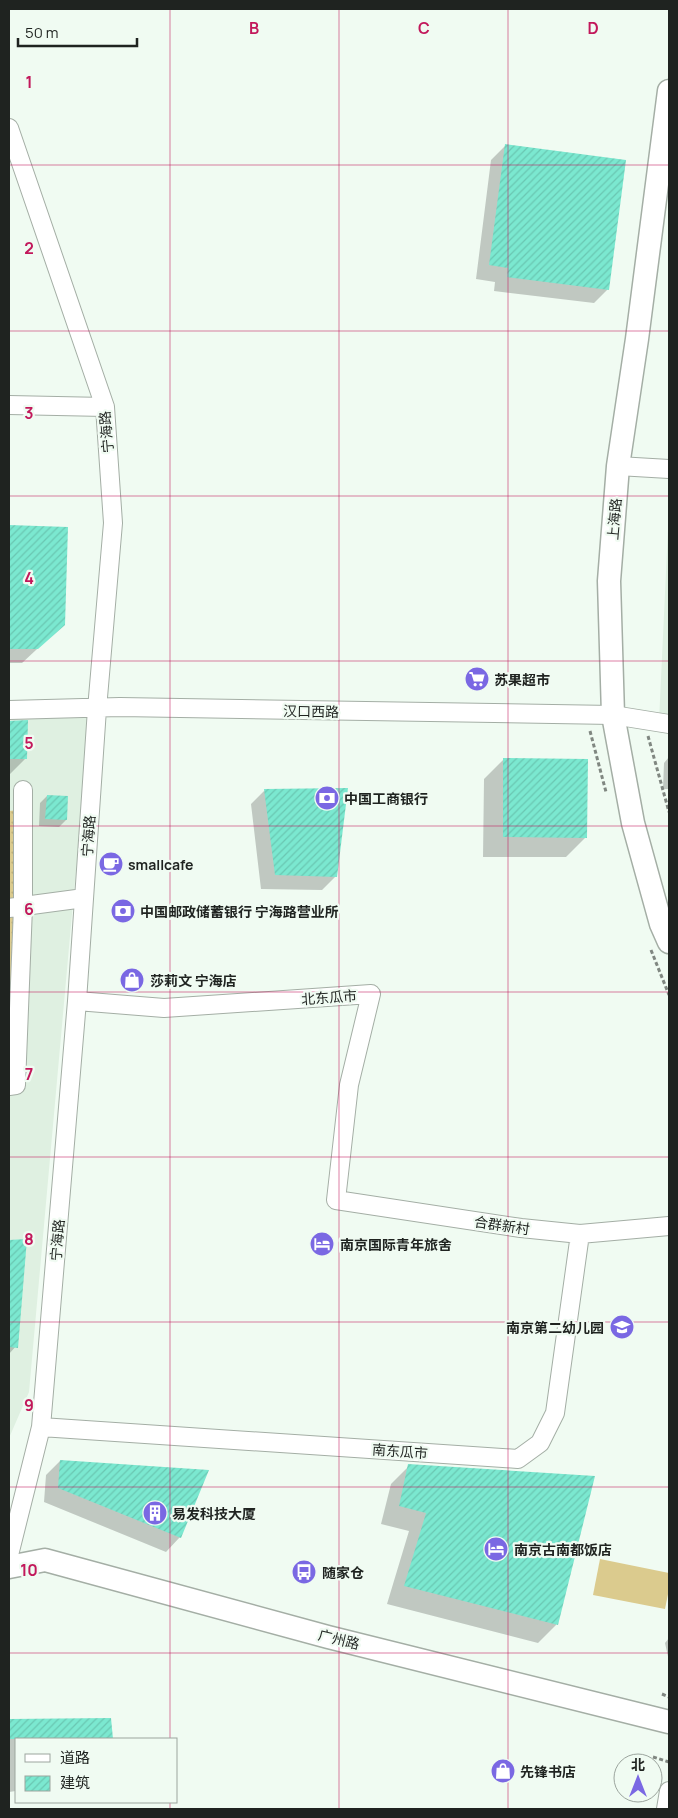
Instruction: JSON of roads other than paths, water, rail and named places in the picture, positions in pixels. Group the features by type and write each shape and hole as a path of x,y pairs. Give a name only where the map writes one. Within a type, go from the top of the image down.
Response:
{"main road":[{"name":"上海路","path":"669,91 637,339 618,466 609,581 613,715 633,823 661,924 669,942"},
{"name":"广州路","path":"9,1567 45,1560 328,1637 669,1722"}],"street":[{"name":"宁海路","path":"9,128 13,149 105,406 113,523 97,709 78,1001 41,1427 9,1556"},
{"path":"9,405 105,406"},
{"path":"618,466 669,469"},
{"name":"汉口西路","path":"9,710 120,707 613,715 669,724"},
{"path":"9,1086 16,1085 16,907 22,790"},
{"path":"16,907 84,898"},
{"name":"北东瓜市","path":"78,1001 164,1008 371,994 349,1085 336,1200"},
{"name":"合群新村","path":"336,1200 520,1228 580,1234 669,1226"},
{"name":"南东瓜市","path":"41,1427 518,1459 540,1443 555,1413 580,1234"},
{"path":"666,1809 669,1791"}],"place":[{"name":"苏果超市","path":"477,679"},
{"name":"中国工商银行","path":"327,798"},
{"name":"smallcafe","path":"111,864"},
{"name":"中国邮政储蓄银行 宁海路营业所","path":"123,911"},
{"name":"莎莉文 宁海店","path":"132,980"},
{"name":"南京国际青年旅舍","path":"322,1244"},
{"name":"南京第二幼儿园","path":"622,1327"},
{"name":"易发科技大厦","path":"155,1513"},
{"name":"南京古南都饭店","path":"496,1549"},
{"name":"随家仓","path":"304,1572"},
{"name":"先锋书店","path":"503,1771"}]}
